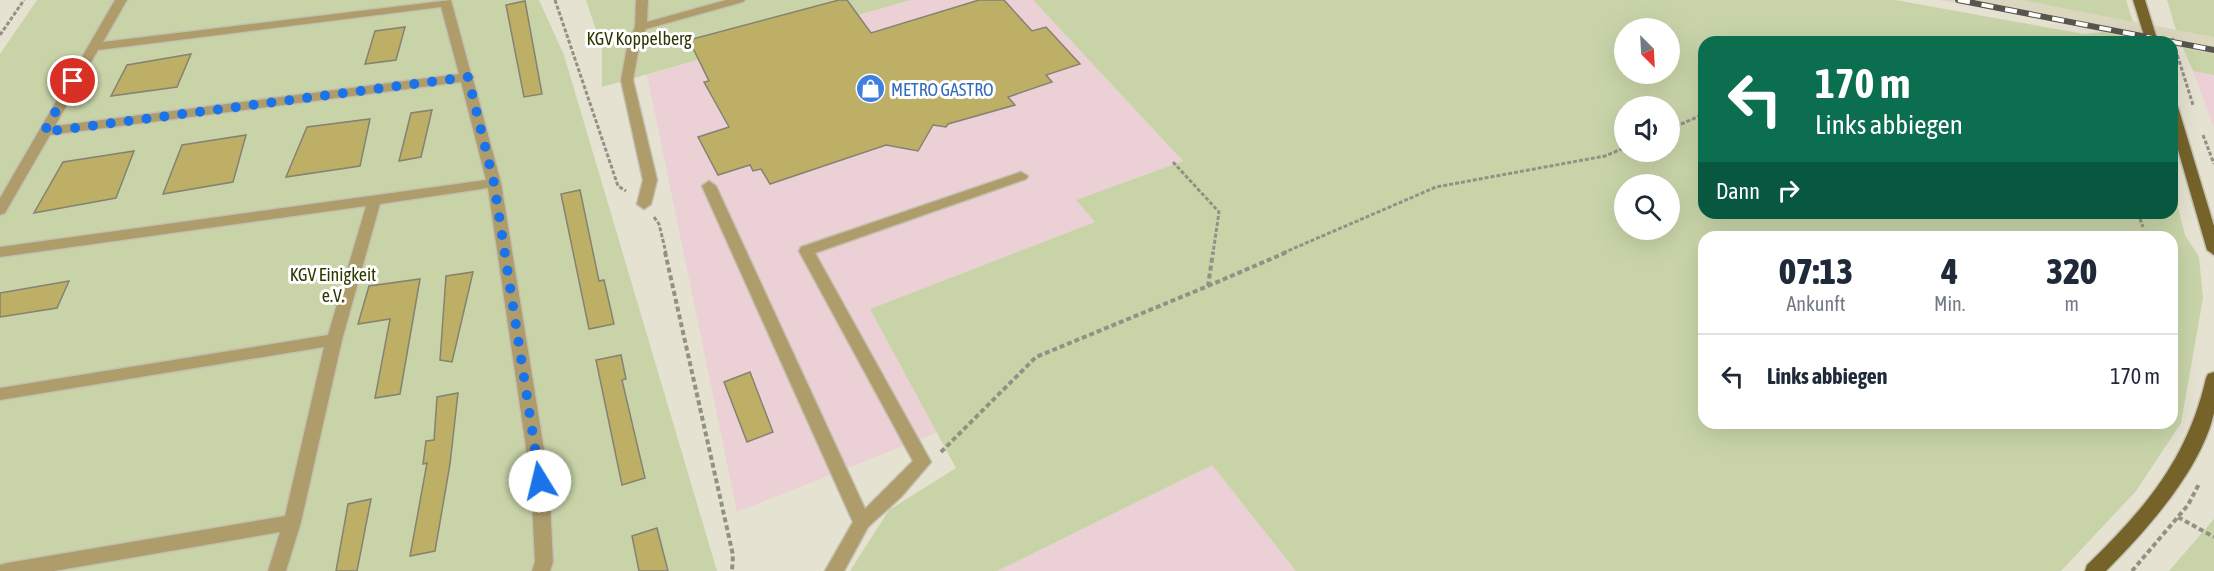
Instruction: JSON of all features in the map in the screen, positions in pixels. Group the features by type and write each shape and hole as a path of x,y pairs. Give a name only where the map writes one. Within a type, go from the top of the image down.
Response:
{"main road":[{"path":"2139,0 2150,36"},
{"path":"2178,123 2207,200 2214,250"},
{"path":"2094,571 2148,515 2184,462 2201,426 2214,378"}],"lane":[{"path":"0,210 121,0"},
{"path":"642,0 641,27 634,42 627,80 650,180 644,204"},
{"path":"641,27 739,0"},
{"path":"93,47 446,2 468,77 494,183 540,481 544,562 541,571"},
{"path":"44,132 468,77"},
{"path":"834,571 862,522 895,492 922,462 806,251 1020,176"},
{"path":"0,252 494,183"},
{"path":"710,186 862,522"},
{"path":"277,571 292,522 334,340 374,201"},
{"path":"0,394 334,340"},
{"path":"7,571 292,522"}],"path":[{"path":"0,35 24,0"},
{"path":"555,0 579,61 587,95 618,186 644,204 659,224 733,555 732,571"},
{"path":"2169,29 2171,36"},
{"path":"2178,57 2196,114"},
{"path":"1680,125 1698,117"},
{"path":"2199,125 2214,164"},
{"path":"2208,151 2214,153"},
{"path":"922,462 939,454 1036,357 1208,286 1436,187 1605,156 1614,152"},
{"path":"1173,162 1219,212 1208,286"},
{"path":"2140,219 2143,227"},
{"path":"2178,517 2214,537"}],"shaded area":[{"path":"911,0 1033,0 1183,161 1076,200 1095,222 870,309 938,432 737,512 647,75"},
{"path":"1941,0 2022,0 2214,37 2214,54 2178,47 2178,36 2124,36"},
{"path":"2193,71 2214,75 2214,128"},
{"path":"1212,465 1296,571 997,571"}],"green space":[{"name":"KGV Einigkeit e.V.","path":"37,0 539,0 564,55 717,571 0,571 0,54"},
{"name":"KGV Koppelberg","path":"586,0 911,0 602,87 602,48"},
{"path":"1033,0 1895,0 2084,34 2103,32 2124,36 1698,36 1698,219 2178,219 2178,208 2185,235 2199,257 2203,298 2181,423 2178,428 2178,231 1698,231 1698,429 2177,429 2136,491 2061,571 1296,571 1212,465 997,571 850,571 889,510 956,468 870,309 1095,222 1076,200 1183,161"},
{"path":"2022,0 2126,0 2133,22"},
{"path":"2167,0 2214,0 2214,37 2176,30"},
{"path":"2183,48 2214,54 2214,75 2193,71"},
{"path":"2214,519 2214,571 2169,571"}],"building":[{"name":"METRO GASTRO","path":"839,0 847,0 871,33 979,0 1004,0 1032,31 1046,27 1080,64 1046,75 1052,82 1008,97 1015,105 948,124 946,127 933,125 918,151 886,145 770,184 761,169 753,171 750,165 718,175 698,137 729,127 704,82 709,81 689,40"},
{"path":"525,1 542,94 524,97 506,5"},
{"path":"405,27 396,60 365,64 375,31"},
{"path":"191,54 177,87 111,96 127,65"},
{"path":"432,110 421,157 399,161 411,113"},
{"path":"370,119 360,166 286,177 307,127"},
{"path":"246,135 233,182 163,194 182,145"},
{"path":"134,151 116,198 34,213 63,162"},
{"path":"580,190 599,281 604,280 614,324 589,329 561,194"},
{"path":"473,272 452,362 440,360 446,276"},
{"path":"420,279 400,394 375,398 390,319 358,324 369,286"},
{"path":"69,281 57,308 0,317 0,293"},
{"path":"621,355 626,379 622,380 645,478 622,485 596,360"},
{"path":"750,372 773,432 747,442 724,382"},
{"path":"458,393 450,464 435,551 410,556 427,463 423,464 426,441 434,440 437,397"},
{"path":"371,499 357,571 336,571 348,504"},
{"path":"657,528 668,571 639,571 632,536"}],"railway":[{"path":"1958,0 2142,36"},
{"path":"2178,43 2214,50"}],"place":[{"name":"METRO GASTRO","path":"870,89"}],"route":[{"path":"73,81 44,132 468,77 494,183 540,481"}]}
